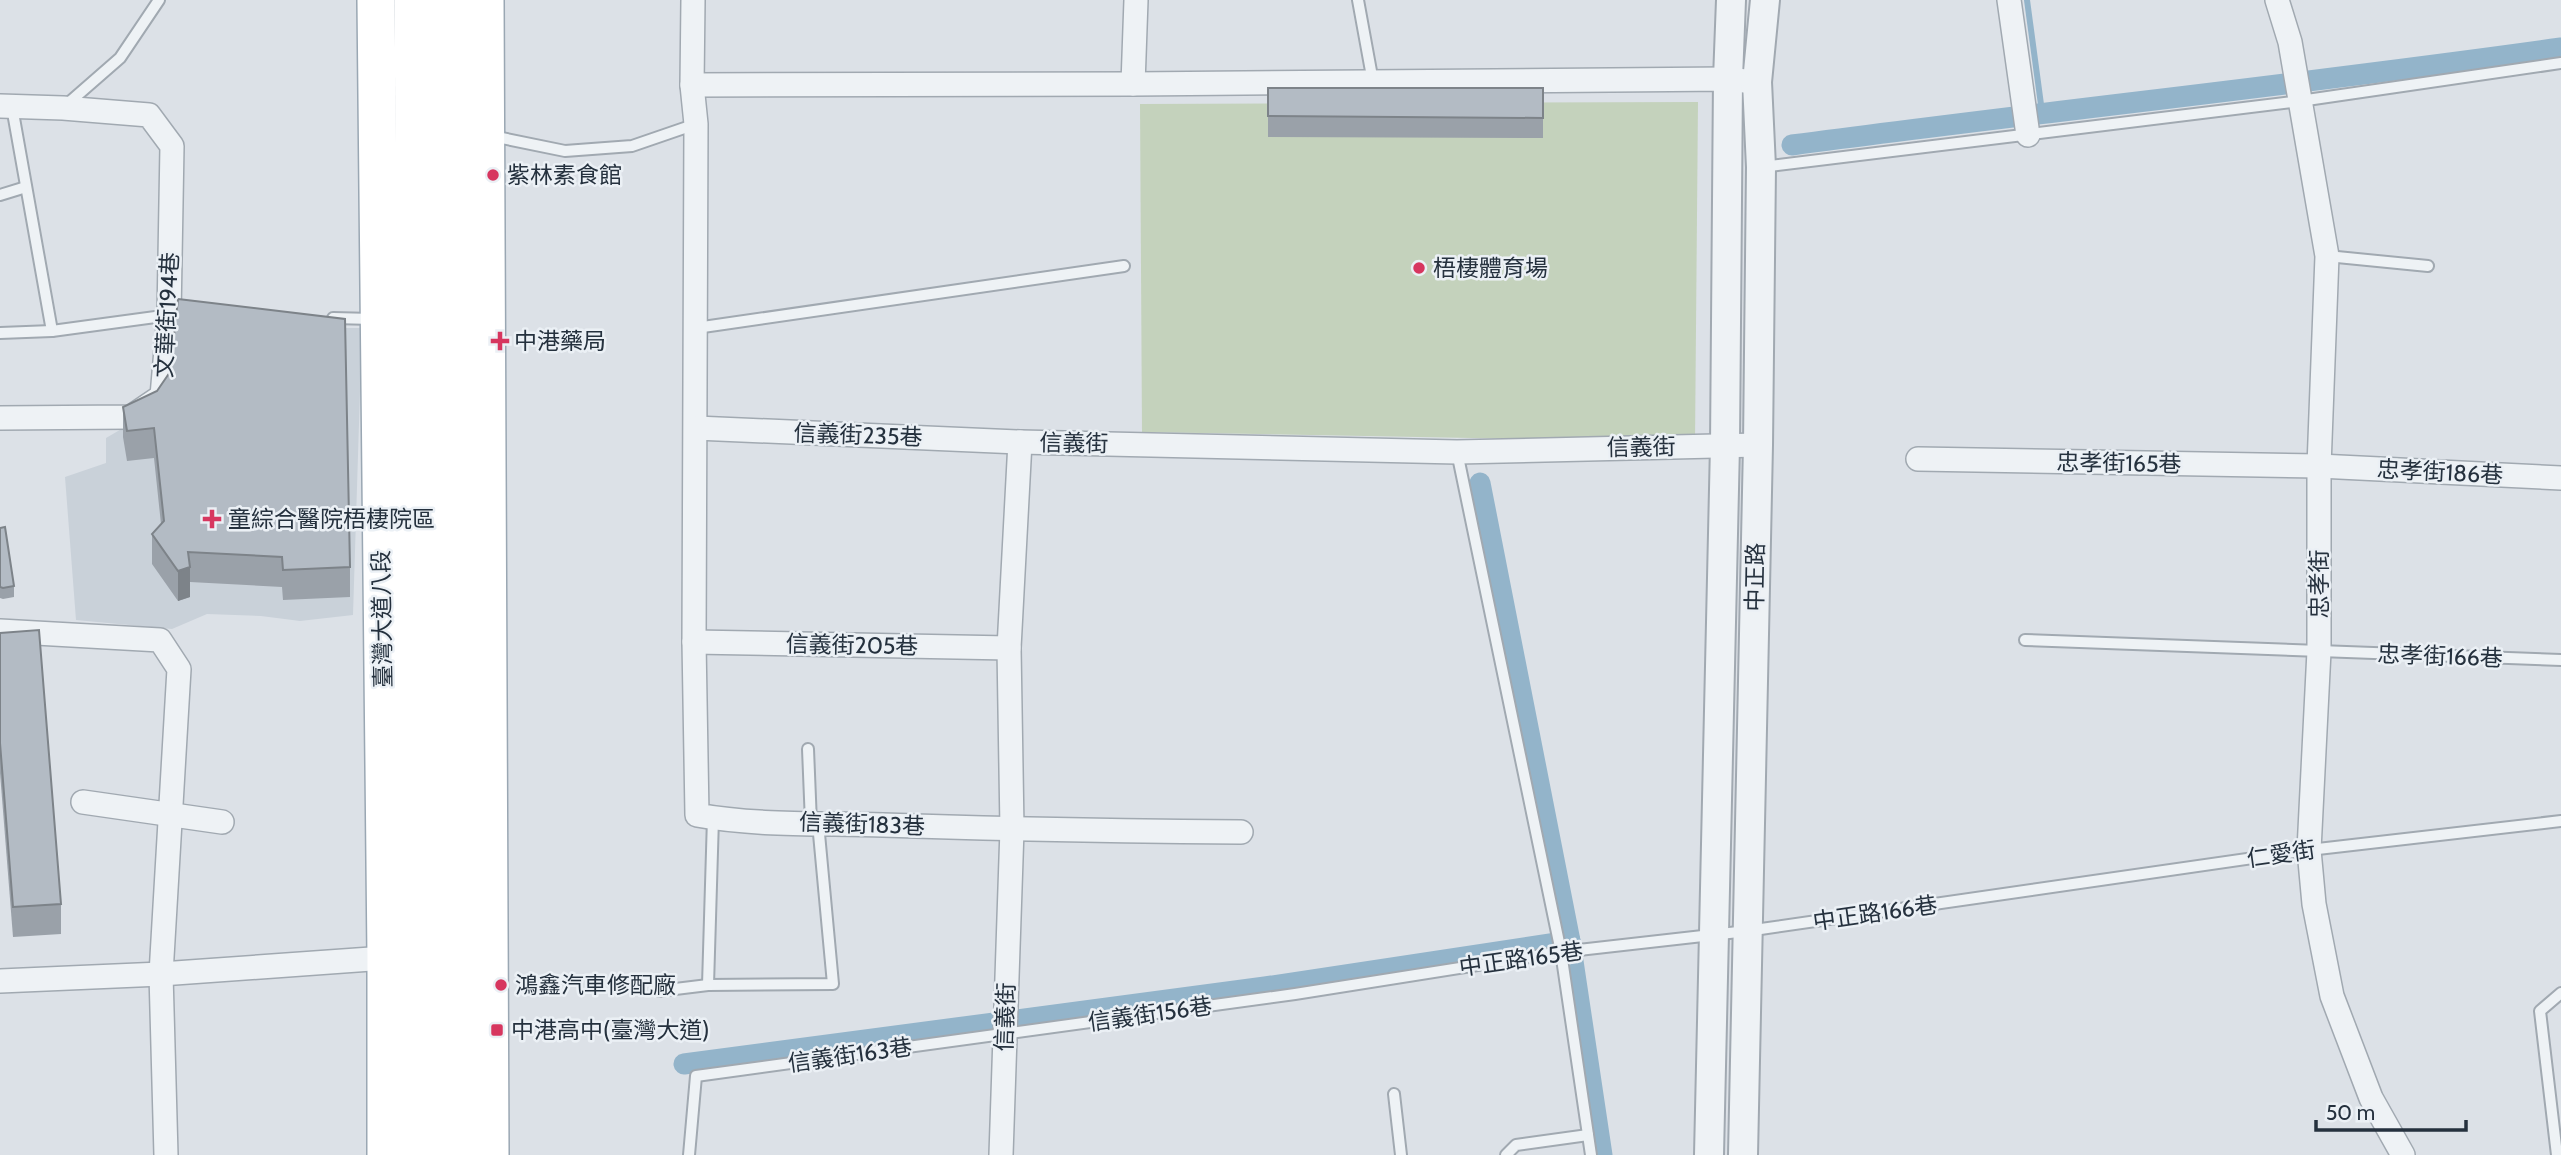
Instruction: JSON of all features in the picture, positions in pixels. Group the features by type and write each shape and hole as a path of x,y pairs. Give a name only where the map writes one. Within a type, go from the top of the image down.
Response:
{"main road":[{"name":"臺灣大道八段","path":"376,0 433,322"},
{"name":"臺灣大道八段","path":"413,0 433,322 438,955 455,1155"},
{"name":"臺灣大道八段","path":"421,1155 438,955 433,322 449,0"},
{"name":"臺灣大道八段","path":"433,322 486,135 485,0"},
{"name":"臺灣大道八段","path":"386,1155 438,955"},
{"name":"臺灣大道八段","path":"438,955 490,1155"}],"street":[{"path":"693,0 692,85 696,124 696,815 713,818"},
{"path":"1133,84 1136,0"},
{"name":"中正路","path":"1709,1155 1725,445 1731,0"},
{"name":"中正路","path":"1743,1155 1758,445 1761,167 1756,82 1765,0"},
{"path":"2009,0 2028,135"},
{"name":"忠孝街","path":"2277,0 2290,42 2327,256 2319,466 2319,651 2309,850 2314,904 2332,996 2371,1098 2403,1155"},
{"path":"692,85 1728,79 1756,82"},
{"path":"6,107 63,108"},
{"name":"文華街194巷","path":"0,418 131,417 162,396 176,315 172,146 149,115 63,108"},
{"name":"信義街235巷","path":"696,428 1020,442"},
{"name":"信義街","path":"1001,1155 1012,829 1009,649 1020,442 1457,452 1758,445"},
{"name":"忠孝街165巷","path":"1918,459 2319,466"},
{"name":"忠孝街186巷","path":"2319,466 2561,478"},
{"path":"0,631 160,640 179,669 161,974 166,1155"},
{"name":"信義街205巷","path":"694,642 1009,649"},
{"path":"83,803 222,822"},
{"name":"信義街183巷","path":"713,818 1012,829 1241,832"},
{"path":"0,981 161,974 438,955"}],"lane":[{"path":"63,108 120,58 159,0"},
{"path":"1358,0 1373,82"},
{"path":"1761,167 2300,101 2561,63"},
{"path":"6,107 26,187 52,331"},
{"path":"486,135 565,151 632,146 696,124"},
{"path":"0,195 26,187"},
{"path":"2327,256 2428,266"},
{"path":"696,328 1124,266"},
{"path":"0,333 52,331 176,315"},
{"path":"327,318 433,322"},
{"path":"1457,452 1561,952 1591,1155"},
{"name":"忠孝街166巷","path":"2025,640 2561,660"},
{"path":"659,991 708,985 833,984 808,750"},
{"path":"708,985 713,818"},
{"name":"仁愛街","path":"2002,895 2309,850 2561,821"},
{"name":"中正路166巷","path":"1747,931 2002,895"},
{"name":"中正路165巷","path":"1295,994 1561,952 1747,931"},
{"path":"2557,1155 2540,1011 2561,993"},
{"name":"信義街156巷","path":"1004,1033 1295,994"},
{"name":"信義街163巷","path":"689,1155 696,1076 1004,1033"},
{"path":"1394,1094 1401,1155"},
{"path":"1506,1155 1516,1145 1588,1135"}],"shaded area":[{"name":"童綜合醫院梧棲院區","path":"164,328 362,328 353,615 300,621 207,614 172,629 76,620 65,477 106,463 106,438 161,406"}],"green space":[{"name":"梧棲體育場","path":"1698,102 1695,442 1142,432 1140,104"}],"building":[{"path":"1268,88 1543,88 1543,118 1268,116"},
{"path":"178,299 345,319 350,567 283,570 282,557 188,552 190,567 178,571 152,534 164,521 154,428 127,431 123,407 157,391 170,372"},
{"path":"5,527 14,586 3,588 0,587 0,528"},
{"path":"39,630 61,904 13,907 0,743 0,633"}],"waterway":[{"path":"2027,0 2042,112"},
{"path":"1792,145 2561,48"},
{"path":"1480,483 1570,941 1602,1155"},
{"path":"684,1064 1265,987 1570,941"}],"place":[{"name":"紫林素食館","path":"493,175"},
{"name":"梧棲體育場","path":"1419,268"},
{"name":"中港藥局","path":"500,341"},
{"name":"童綜合醫院梧棲院區","path":"212,519"},
{"name":"鴻鑫汽車修配廠","path":"501,985"},
{"name":"中港高中(臺灣大道)","path":"497,1030"}]}
